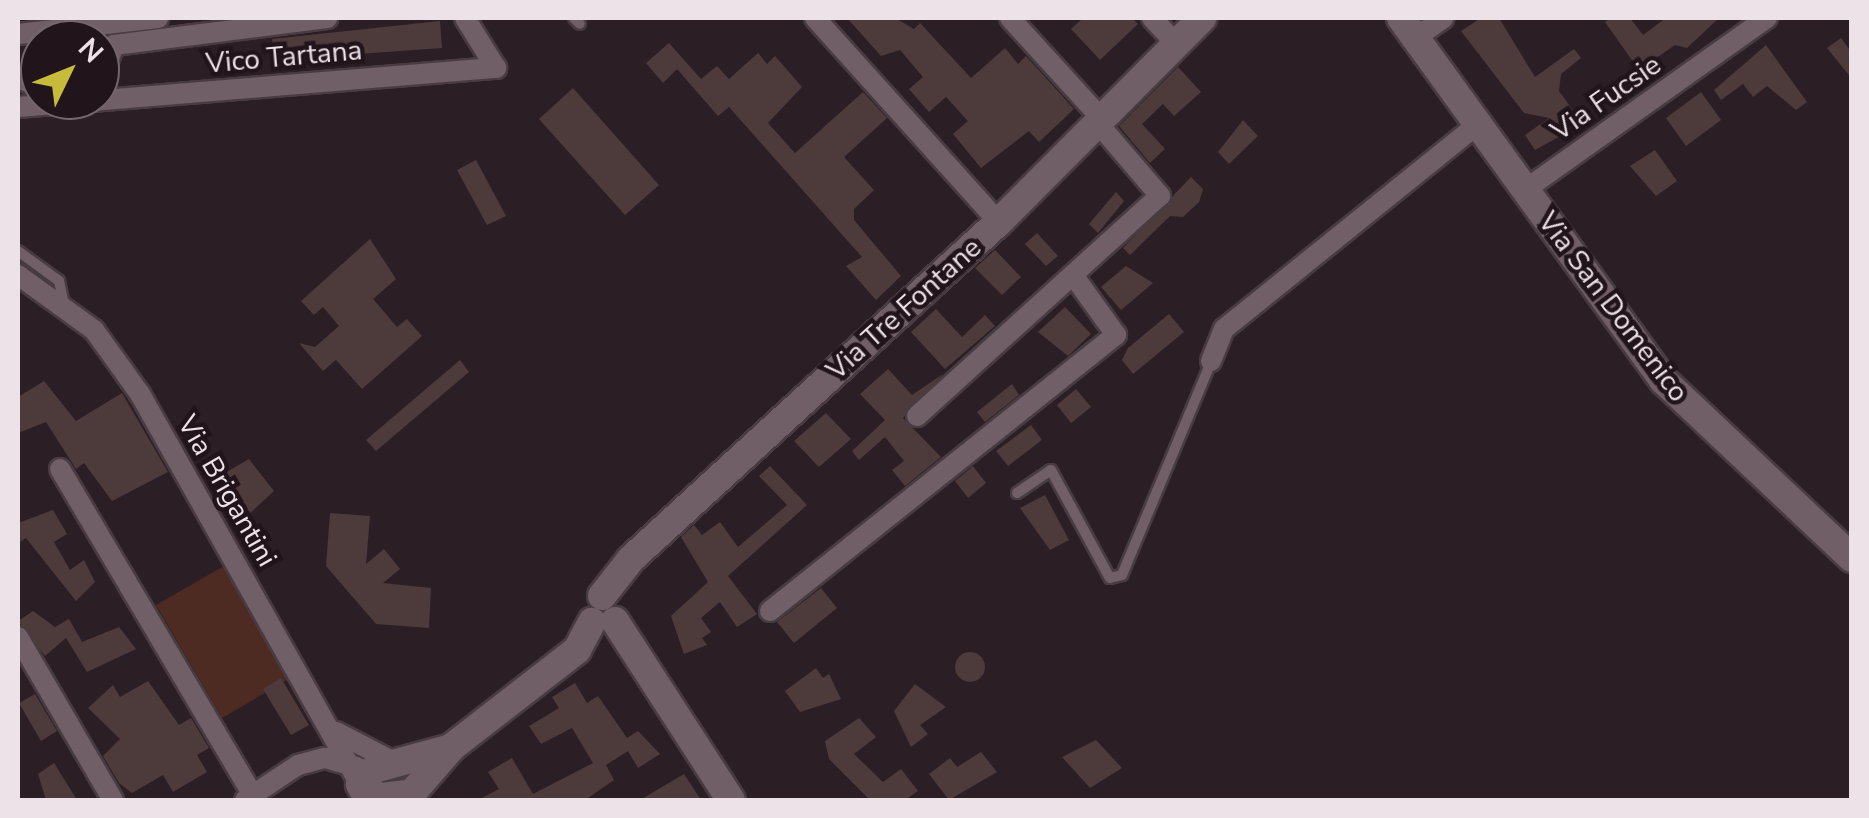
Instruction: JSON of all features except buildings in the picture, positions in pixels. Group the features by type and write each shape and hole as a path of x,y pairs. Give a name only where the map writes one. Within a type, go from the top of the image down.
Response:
{"street":[{"path":"18,34 158,18"},
{"path":"120,44 327,18"},
{"name":"Vico Tartana","path":"18,107 496,68 465,18"},
{"path":"815,18 999,222"},
{"path":"917,416 1160,196 1010,18"},
{"path":"1152,18 1176,43"},
{"name":"Via Tre Fontane","path":"382,782 452,747 576,650 603,613 631,559 999,222 1202,18"},
{"path":"1408,28 1444,18"},
{"name":"Via Fucsie","path":"1526,189 1767,18"},
{"name":"Via San Domenico","path":"1408,28 1664,381 1852,558"},
{"path":"1211,361 1224,329 1478,124"},
{"path":"770,611 1116,335 1072,275"},
{"name":"Via Brigantini","path":"18,276 94,330 140,394 330,729 382,782"},
{"path":"60,469 249,798 298,765 325,758 382,782"},
{"path":"603,613 731,800"},
{"path":"18,637 113,800"},
{"path":"330,729 382,782"}],"lane":[{"path":"18,251 59,281 64,306"},
{"path":"1017,493 1052,470 1110,578 1122,575 1211,361"}],"shaded area":[{"path":"224,566 289,679 222,718 156,605"}]}
